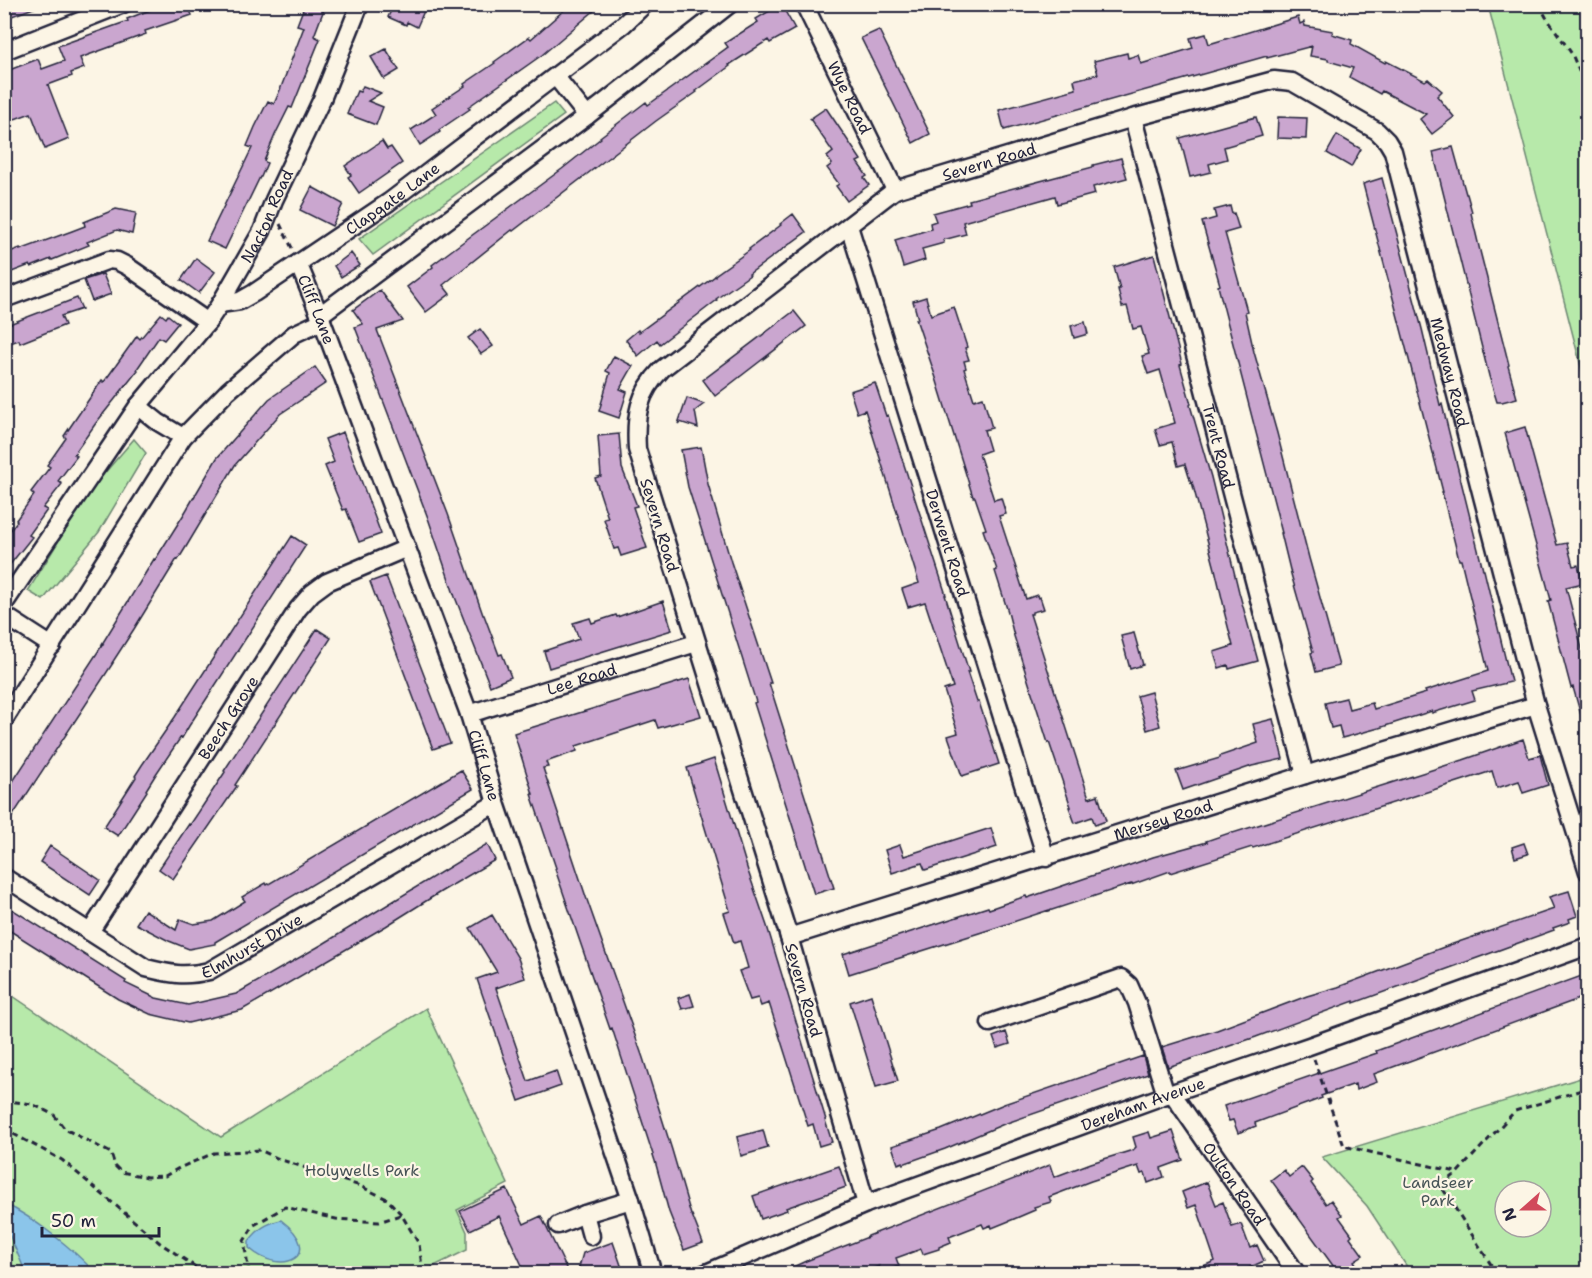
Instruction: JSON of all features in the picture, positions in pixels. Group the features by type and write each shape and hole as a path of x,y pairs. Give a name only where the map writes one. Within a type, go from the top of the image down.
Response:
{"street":[{"path":"4,51 123,4"},
{"name":"Nacton Road","path":"4,604 138,406 208,322 220,304 262,231 274,200 322,99 360,4"},
{"name":"Clapgate Lane","path":"220,304 240,301 389,202 624,24 645,4"},
{"path":"4,720 183,437 228,391 294,334 321,318 730,4"},
{"name":"Wye Road","path":"804,4 895,190"},
{"path":"556,76 586,116"},
{"name":"Medway Road","path":"1133,118 1274,80 1292,82 1377,131 1387,141 1393,151 1536,705 1587,872"},
{"name":"Severn Road","path":"866,1204 789,937 637,449 636,429 643,394 662,369 895,190 1133,118"},
{"name":"Trent Road","path":"1133,118 1305,775"},
{"name":"Derwent Road","path":"849,226 1046,858"},
{"name":"Cliff Lane","path":"303,259 321,318 469,714 496,803 631,1200 653,1274"},
{"path":"4,299 109,260 127,266 208,322"},
{"path":"138,406 158,422 183,437"},
{"name":"Beech Grove","path":"90,932 285,628 312,592 327,582 407,548"},
{"path":"4,615 52,646"},
{"name":"Lee Road","path":"469,714 696,643"},
{"name":"Mersey Road","path":"789,937 1536,705"},
{"name":"Elmhurst Drive","path":"4,877 146,968 171,975 192,975 209,971 496,803"},
{"name":"Dereham Avenue","path":"704,1274 866,1204 1587,946"},
{"name":"Oulton Road","path":"990,1023 1121,978 1129,985 1137,1003 1169,1094 1293,1272"},
{"path":"558,1225 631,1200"},
{"path":"585,1214 591,1236"}],"path":[{"path":"1539,4 1572,54 1587,93"},
{"path":"274,200 277,204 278,221 293,249 302,246 303,259"},
{"path":"1309,1046 1344,1146 1457,1173"},
{"path":"1497,1274 1441,1186 1457,1173 1515,1111 1587,1088"},
{"path":"4,1099 32,1104 54,1115 65,1129 111,1153 115,1166 121,1172 147,1177 165,1176 214,1153 260,1150 279,1159 360,1186 387,1199 401,1214 419,1244 423,1274"},
{"path":"4,1129 62,1160 160,1243 206,1274"},
{"path":"249,1274 244,1241 254,1225 285,1207 336,1219 379,1222 401,1214"}],"green space":[{"path":"1488,5 1587,5 1587,390"},
{"path":"554,103 564,115 373,255 359,239"},
{"path":"134,439 146,453 99,532 43,600 28,591 90,490"},
{"name":"Holywells Park","path":"4,990 221,1137 426,1008 508,1184 457,1210 467,1232 467,1250 432,1267 435,1273 5,1273"},
{"name":"Landseer Park","path":"1587,1076 1587,1273 1411,1273 1367,1206 1322,1157"}],"water":[{"path":"5,1204 53,1235 95,1273 26,1273 5,1225"},
{"path":"281,1220 294,1232 300,1243 300,1252 295,1258 286,1262 274,1261 262,1257 249,1248 249,1241 260,1230"}],"building":[{"path":"4,4 39,4 39,6 4,19"},
{"path":"165,4 187,4 192,15 145,31 146,34 80,58 84,68 71,73 72,76 48,85 69,139 45,149 31,113 4,123 4,72 38,59 42,69 64,61 58,46 128,21 127,19"},
{"path":"305,4 326,4 314,36 320,39 292,108 289,107 275,135 264,161 267,163 261,177 225,249 207,241 252,148 247,146 255,127 268,101 274,104 280,90 304,27 297,25"},
{"path":"394,4 427,4 417,27 388,17"},
{"path":"571,4 602,4 542,55 468,107 470,109 420,145 411,130 436,114 432,108 529,37 531,39"},
{"path":"781,4 795,29 770,43 768,40 729,65 697,92 512,230 443,285 450,294 426,312 407,287 433,267 432,265 562,169 646,102 648,105 728,47 725,43 758,22 756,19"},
{"path":"1298,17 1300,24 1304,22 1305,26 1333,31 1332,34 1352,40 1351,44 1385,63 1386,61 1425,81 1428,79 1442,91 1437,96 1454,117 1432,134 1420,119 1426,114 1382,91 1380,94 1349,77 1353,68 1328,61 1328,59 1310,56 1312,46 1267,58 1267,56 1004,130 999,110 1076,89 1074,80 1098,74 1094,61 1127,53 1128,58 1138,55 1141,64 1193,48 1190,38 1206,34 1209,44"},
{"path":"879,30 930,134 913,143 861,38"},
{"path":"386,49 399,70 384,79 371,57"},
{"path":"363,86 381,93 368,101 383,107 376,125 347,114 357,91 360,92"},
{"path":"826,108 861,160 857,162 867,176 864,178 869,185 847,201 836,186 839,184 827,168 832,164 827,157 833,152 810,119"},
{"path":"1256,117 1262,136 1224,147 1227,159 1209,164 1211,172 1190,177 1180,138"},
{"path":"1278,117 1307,118 1306,139 1277,138"},
{"path":"1337,135 1361,149 1351,167 1327,153"},
{"path":"382,141 387,149 391,147 402,163 359,193 348,177 351,175 345,166"},
{"path":"1453,147 1472,212 1517,398 1502,402 1497,402 1489,376 1433,152"},
{"path":"1121,158 1127,178 1093,187 1095,194 1057,204 1055,196 963,222 966,234 922,249 925,260 903,267 895,240 931,229 930,223 936,221 933,213 970,203 969,200"},
{"path":"1382,178 1440,405 1442,404 1511,682 1472,691 1475,700 1342,738 1339,726 1331,728 1325,703 1346,698 1349,709 1372,703 1374,709 1488,671 1363,184"},
{"path":"312,187 343,204 332,226 300,210"},
{"path":"1230,206 1239,229 1225,233 1247,311 1245,312 1254,352 1339,666 1316,672 1311,653 1313,652 1291,574 1218,286 1220,285 1202,222 1216,218 1214,210"},
{"path":"116,209 136,213 132,234 117,230 87,242 89,245 52,260 4,275 4,254 85,226 84,222"},
{"path":"793,214 806,232 660,344 657,340 638,356 626,340 750,250"},
{"path":"351,253 360,265 341,277 334,266"},
{"path":"1154,255 1190,405 1211,477 1258,661 1229,669 1228,665 1219,668 1214,652 1233,646 1192,482 1185,464 1178,466 1172,442 1160,445 1155,429 1175,423 1160,370 1148,374 1142,356 1149,354 1141,327 1133,329 1127,306 1122,307 1114,267"},
{"path":"196,258 215,272 199,293 181,280"},
{"path":"103,274 111,294 92,301 84,280"},
{"path":"380,290 403,321 377,330 448,514 483,615 499,655 502,654 511,677 490,686 355,327 363,324 353,310"},
{"path":"926,297 931,315 954,307 967,347 965,348 969,360 964,361 966,368 964,369 974,400 983,397 992,428 984,430 990,450 979,454 994,500 1001,498 1006,514 999,516 1026,599 1037,595 1044,609 1030,614 1089,798 1098,795 1106,821 1095,825 1092,817 1075,823 1048,743 983,530 986,529 975,497 973,497 916,319 918,319 913,301"},
{"path":"77,298 82,309 61,316 65,325 20,343 19,340 4,345 4,326"},
{"path":"794,311 806,326 715,396 703,380"},
{"path":"161,314 166,318 168,315 178,323 164,340 159,337 138,370 74,454 77,456 58,481 62,484 43,508 47,510 29,535 32,537 4,572 4,539 34,495 31,492 50,467 47,465 66,438 64,436 102,380 104,382 137,336 140,339"},
{"path":"1085,322 1088,334 1074,338 1071,326"},
{"path":"480,329 493,346 481,354 468,338"},
{"path":"614,356 633,366 620,389 627,392 619,418 599,411 610,373 606,371"},
{"path":"315,367 326,383 280,414 235,465 113,663 4,829 4,795 103,644 217,458 269,399"},
{"path":"875,383 886,416 888,415 946,595 969,672 967,672 999,764 962,776 948,736 958,733 944,690 953,687 925,602 908,607 902,589 919,583 865,410 857,413 850,391"},
{"path":"687,398 704,404 695,411 698,428 680,422 678,424"},
{"path":"1525,427 1557,545 1567,543 1573,566 1578,565 1583,583 1566,587 1587,668 1587,725 1584,726 1573,687 1571,688 1548,601 1551,600 1505,433"},
{"path":"343,432 381,534 359,542 325,466 334,462 325,439"},
{"path":"619,434 622,468 637,506 633,507 647,548 621,556 618,548 614,549 604,519 608,518 595,478 601,476 598,436"},
{"path":"701,447 708,484 731,562 834,888 814,894 688,487 681,450"},
{"path":"292,536 306,545 118,836 104,827"},
{"path":"386,576 450,743 433,749 370,582"},
{"path":"663,601 672,630 549,668 544,651 579,639 573,623 590,618 592,623 616,615 617,617"},
{"path":"317,629 331,638 235,785 237,786 173,879 159,869 200,810"},
{"path":"1134,633 1143,665 1130,669 1121,636"},
{"path":"689,679 701,716 658,728 655,720 576,746 577,751 546,762 548,767 543,768 643,1058 691,1215 703,1243 684,1250 669,1212 612,1028 610,1029 555,869 514,733"},
{"path":"1151,692 1160,726 1147,730 1137,696"},
{"path":"1273,719 1283,759 1252,766 1183,790 1176,771 1220,758 1220,756 1258,743 1253,724"},
{"path":"1523,739 1529,758 1540,755 1548,785 1523,793 1519,781 1497,788 1492,771 849,974 843,954 988,907 989,909 1026,896 1027,898 1112,869 1113,871 1207,842"},
{"path":"714,759 832,1142 819,1146 813,1124 808,1126 769,1003 761,1006 758,998 750,1000 739,971 748,968 740,941 734,943 724,913 730,911 687,768"},
{"path":"461,770 473,789 215,944 189,949 136,924 145,910 176,930 180,919 194,924 213,921 245,901 242,897 266,883 267,885"},
{"path":"991,828 997,847 925,870 922,863 892,873 885,850 900,845 904,856"},
{"path":"1524,843 1528,854 1515,858 1512,847"},
{"path":"487,844 495,860 386,926 242,1010 188,1023 150,1014 118,999 4,927 4,904 126,981 125,983 156,998 188,1005 236,994"},
{"path":"50,846 100,880 90,895 40,862"},
{"path":"1569,891 1577,916 1569,919 1570,922 1553,928 1554,930 1354,1003 1354,1001 1168,1067 1162,1047 1217,1030 1554,909 1549,897"},
{"path":"492,915 518,958 525,978 496,988 528,1081 556,1071 561,1086 519,1101 477,979 497,972 470,928"},
{"path":"1587,974 1587,996 1374,1074 1377,1082 1356,1090 1355,1084 1321,1096 1322,1098 1255,1123 1256,1126 1238,1133 1233,1120 1229,1121 1224,1106 1377,1053 1376,1051"},
{"path":"690,994 694,1006 682,1009 678,998"},
{"path":"871,995 898,1081 876,1087 850,1002"},
{"path":"1006,1032 1010,1044 997,1048 993,1037"},
{"path":"1143,1056 1148,1074 1004,1124 945,1149 898,1164 892,1146"},
{"path":"763,1130 768,1148 741,1156 737,1137"},
{"path":"1173,1131 1183,1160 1161,1168 1164,1177 1148,1183 1145,1173 1141,1174 1138,1166 1091,1181 1049,1197 1051,1202 1034,1207 1035,1210 992,1228 991,1225 984,1228 982,1224 949,1237 951,1242 939,1249 923,1254 921,1249 896,1258 899,1266 882,1272 879,1266 858,1274 778,1274 1050,1165 1054,1177 1133,1150 1136,1147 1133,1137 1149,1132 1151,1138"},
{"path":"839,1166 846,1187 761,1219 753,1196"},
{"path":"1302,1167 1326,1204 1331,1200 1342,1215 1339,1217 1363,1255 1354,1261 1363,1274 1339,1274 1271,1180 1284,1170 1289,1177"},
{"path":"1207,1182 1216,1205 1223,1202 1232,1227 1241,1224 1250,1248 1257,1245 1264,1261 1235,1274 1185,1274 1215,1261 1196,1205 1188,1208 1182,1192"},
{"path":"507,1189 524,1224 541,1216 569,1274 526,1274 499,1216 470,1230 460,1211"},
{"path":"613,1242 624,1274 577,1274 583,1253"}]}
